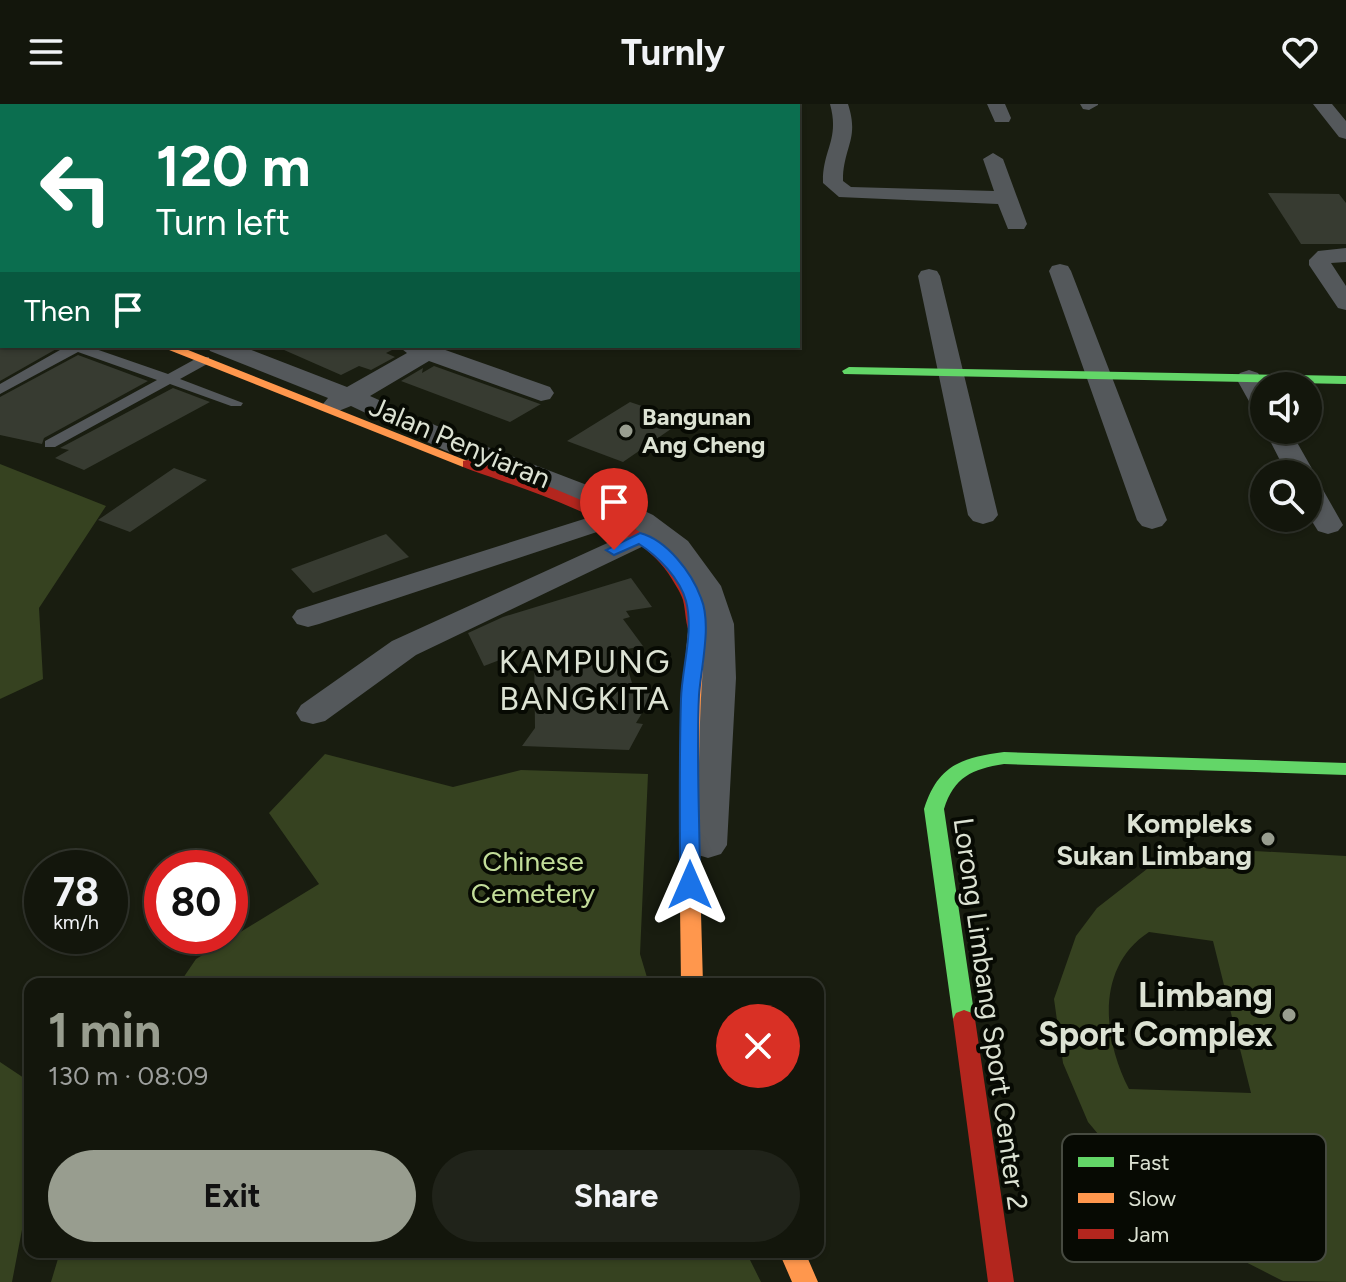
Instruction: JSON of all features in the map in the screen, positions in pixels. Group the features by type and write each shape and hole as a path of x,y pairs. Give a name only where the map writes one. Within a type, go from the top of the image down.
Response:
{"main road":[{"path":"179,348 212,353"},
{"path":"849,371 1346,380"},
{"path":"446,448 611,520 640,538 678,570 694,600 696,643 690,695 692,978"},
{"name":"Lorong Limbang Sport Center 2","path":"1001,1282 934,809 937,788 952,772 975,761 1004,758 1346,769"},
{"path":"795,1258 805,1282"}],"street":[{"path":"839,104 844,137 834,158 833,183 846,193 893,197 1007,198"},
{"path":"1322,104 1346,133"},
{"path":"993,159 1016,224"},
{"path":"893,197 897,221"},
{"path":"1346,255 1326,256 1320,260 1320,265 1346,303"},
{"path":"1060,271 1152,520"},
{"path":"929,276 983,515"},
{"path":"256,348 358,402 418,349 541,393"},
{"name":"Jalan Penyiaran","path":"212,353 358,402 446,448 590,496 643,521 677,547 705,586 718,624 719,678 706,863 710,978"},
{"path":"1322,514 1328,525"},
{"path":"308,617 611,520"},
{"path":"313,713 404,648 640,538"},
{"path":"818,1258 828,1282"}],"lane":[{"path":"0,390 73,348"},
{"path":"82,348 236,403"},
{"path":"50,444 212,353"}],"green space":[{"path":"0,464 106,506 39,608 43,679 0,699"},
{"name":"Chinese Cemetery","path":"325,754 453,787 521,770 648,774 640,954 647,978 183,978 196,959 204,954 248,954 248,927 319,884 269,813"},
{"path":"1219,849 1346,856 1346,1282 1283,1281 1246,1262 1326,1262 1326,1134 1098,1134 1088,1122 1063,1063 1054,999 1076,936 1097,908 1170,851","holes":["1149,932 1213,941 1251,1093 1129,1089 1114,1048 1109,1005 1119,964"]},
{"path":"0,1062 24,1078 24,1219 12,1282 0,1282"},
{"path":"58,1258 749,1258 761,1282 51,1282"}],"building":[{"path":"1268,193 1339,194 1346,203 1346,244 1301,244"},
{"path":"0,348 58,348 0,381"},
{"path":"280,348 396,348 386,353 395,357 371,370 359,366 341,375"},
{"path":"78,355 148,381 44,438 42,444 0,435 0,397"},
{"path":"434,366 541,404 510,422 401,381 423,368 422,373"},
{"path":"173,388 210,402 84,470 55,458 69,450 60,448"},
{"name":"Bangunan Ang Cheng","path":"630,402 684,420 623,462 567,441"},
{"path":"174,468 207,480 130,532 98,520"},
{"path":"386,534 409,557 313,593 291,569"},
{"path":"631,578 652,607 626,611 630,617 623,619 643,646 622,650 635,693 655,692 636,723 643,724 629,750 522,746 535,728 534,647 484,666 468,633 503,617"}],"traffic: fast":[{"path":"849,371 1346,380"},
{"path":"964,1019 934,809 944,784 958,770 978,762 1004,758 1346,769"}],"traffic: slow":[{"path":"171,348 468,464"},
{"path":"692,978 688,768 690,696 697,632"},
{"path":"795,1258 805,1282"}],"traffic: jam":[{"path":"468,464 574,503 645,542 672,567 691,597 697,632"},
{"path":"964,1019 1001,1282"}],"place":[{"name":"Bangunan Ang Cheng","path":"626,431"},
{"name":"Kompleks Sukan Limbang","path":"1268,839"},
{"name":"Limbang Sport Complex","path":"1289,1015"}],"district":[{"name":"KAMPUNG BANGKITA","path":"585,680"}],"route":[{"path":"614,550 640,538 678,570 694,600 696,643 690,695 690,885"}]}
